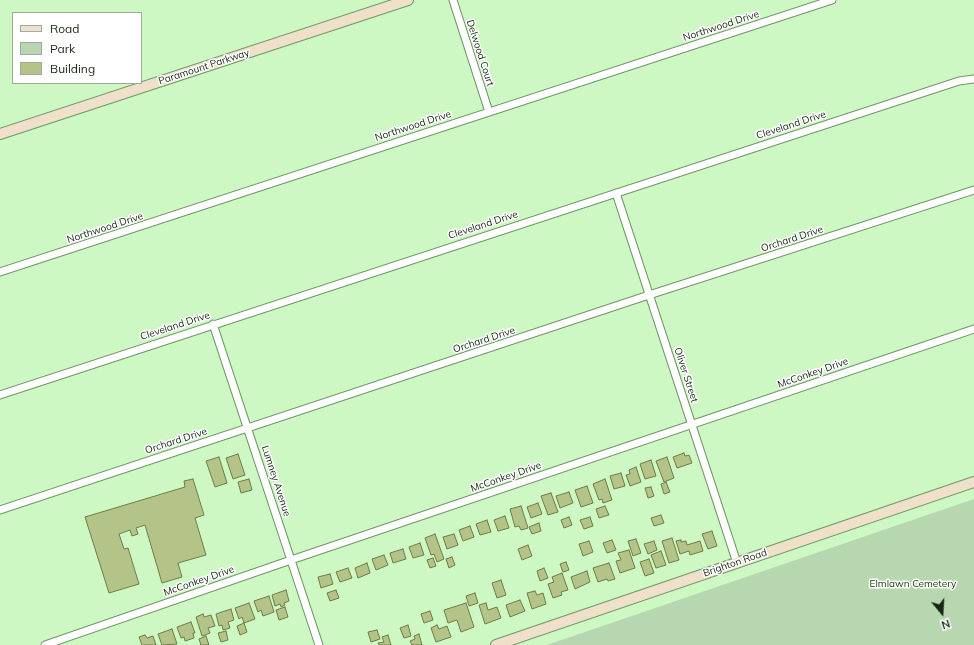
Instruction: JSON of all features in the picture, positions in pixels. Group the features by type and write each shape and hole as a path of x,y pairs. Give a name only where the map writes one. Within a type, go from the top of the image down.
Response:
{"street":[{"name":"Paramount Parkway","path":"0,134 408,0"},
{"name":"Delwood Court","path":"452,0 489,112"},
{"name":"Northwood Drive","path":"0,272 832,0"},
{"name":"Cleveland Drive","path":"0,395 959,81 974,79"},
{"name":"Orchard Drive","path":"0,510 649,295 974,190"},
{"name":"Oliver Street","path":"616,193 737,563"},
{"name":"Lumney Avenue","path":"213,324 319,645"},
{"name":"McConkey Drive","path":"45,645 291,560 974,329"},
{"name":"Brighton Road","path":"496,645 974,482"}],"green space":[{"name":"Elmlawn Cemetery","path":"974,499 974,645 547,645"}],"building":[{"path":"684,453 685,456 689,455 692,463 677,468 673,457"},
{"path":"238,454 245,475 233,479 226,458"},
{"path":"219,457 227,483 215,487 206,461"},
{"path":"667,457 674,478 664,482 656,461"},
{"path":"651,460 656,476 645,479 640,464"},
{"path":"636,467 641,482 630,486 626,475 630,474 629,470"},
{"path":"621,473 625,486 614,489 610,476"},
{"path":"193,479 204,515 195,518 206,555 178,563 182,577 162,583 145,525 136,528 138,534 132,536 130,530 119,534 124,549 128,548 139,584 109,593 85,517 185,487 184,481"},
{"path":"249,479 252,490 241,493 238,482"},
{"path":"605,479 612,500 603,503 602,499 599,500 593,484"},
{"path":"666,482 670,492 664,494 661,484"},
{"path":"587,486 593,503 581,507 575,490"},
{"path":"651,487 654,496 648,498 645,488"},
{"path":"569,492 573,503 560,508 556,496"},
{"path":"551,493 558,512 548,515 541,496"},
{"path":"538,503 542,514 531,518 527,507"},
{"path":"521,506 528,528 521,530 519,526 515,527 510,509"},
{"path":"605,506 609,515 599,518 596,509"},
{"path":"661,515 664,523 654,526 651,518"},
{"path":"505,516 509,528 498,531 494,520"},
{"path":"569,517 572,525 564,528 561,520"},
{"path":"590,517 593,526 584,529 580,520"},
{"path":"487,520 491,532 480,535 476,524"},
{"path":"539,523 541,531 532,534 529,527"},
{"path":"470,526 474,537 463,541 459,530"},
{"path":"712,531 717,546 708,549 702,534"},
{"path":"435,534 444,559 437,562 434,554 431,555 425,538"},
{"path":"454,534 458,545 447,549 443,537"},
{"path":"672,538 679,560 669,563 662,541"},
{"path":"636,539 641,553 633,556 628,541"},
{"path":"612,540 616,550 607,553 603,543"},
{"path":"681,540 681,542 686,541 687,545 700,541 703,551 690,555 689,551 680,554 676,541"},
{"path":"589,541 593,552 583,556 579,544"},
{"path":"654,541 657,550 648,554 644,544"},
{"path":"420,543 424,555 413,558 409,547"},
{"path":"528,545 532,556 522,560 518,549"},
{"path":"403,549 406,559 393,563 390,553"},
{"path":"629,550 635,568 620,573 616,561 621,560 618,553"},
{"path":"661,551 666,565 656,568 651,555"},
{"path":"384,555 388,565 376,570 372,559"},
{"path":"452,557 455,565 449,568 446,559"},
{"path":"433,558 436,566 430,568 427,560"},
{"path":"649,559 654,573 645,576 640,562"},
{"path":"566,562 569,570 563,572 560,564"},
{"path":"367,563 370,573 358,578 355,568"},
{"path":"609,563 615,579 608,581 607,579 598,582 593,568"},
{"path":"348,568 352,578 340,582 336,572"},
{"path":"544,568 548,578 540,581 537,571"},
{"path":"587,571 590,582 575,589 571,577"},
{"path":"562,573 568,590 561,592 562,595 553,598 548,584 554,582 552,577"},
{"path":"330,574 333,584 321,588 318,577"},
{"path":"501,580 506,595 497,598 492,583"},
{"path":"286,590 289,601 284,603 285,605 281,607 280,604 275,606 272,595"},
{"path":"336,590 339,598 330,601 327,593"},
{"path":"535,591 537,595 543,593 546,604 532,609 527,593"},
{"path":"475,593 478,603 469,606 466,596"},
{"path":"269,596 274,612 263,616 261,610 258,612 254,601"},
{"path":"520,600 525,611 510,617 506,605"},
{"path":"249,603 255,619 244,623 242,617 239,619 235,608"},
{"path":"466,603 474,627 461,632 457,620 448,623 444,610"},
{"path":"486,603 488,610 497,607 501,618 485,624 479,605"},
{"path":"285,607 288,617 279,620 276,610"},
{"path":"231,609 234,620 228,622 230,628 223,630 222,625 219,626 216,614"},
{"path":"430,611 433,620 424,623 421,614"},
{"path":"203,614 204,617 211,615 215,626 208,628 210,633 202,636 196,617"},
{"path":"191,622 195,633 193,633 194,638 185,641 184,637 181,638 177,627"},
{"path":"244,623 247,632 240,635 237,626"},
{"path":"408,625 411,636 404,638 400,628"},
{"path":"437,625 439,629 447,626 451,637 436,642 431,628"},
{"path":"172,629 177,644 162,645 158,634"},
{"path":"377,630 380,639 371,642 368,632"},
{"path":"226,631 228,640 221,642 218,633"},
{"path":"419,634 422,645 412,645 410,641 415,639 414,636"},
{"path":"145,635 147,638 153,636 156,645 142,645 139,637"},
{"path":"388,635 391,645 379,645 378,643 384,642 382,637"},
{"path":"206,636 209,645 201,645 199,639"}]}
